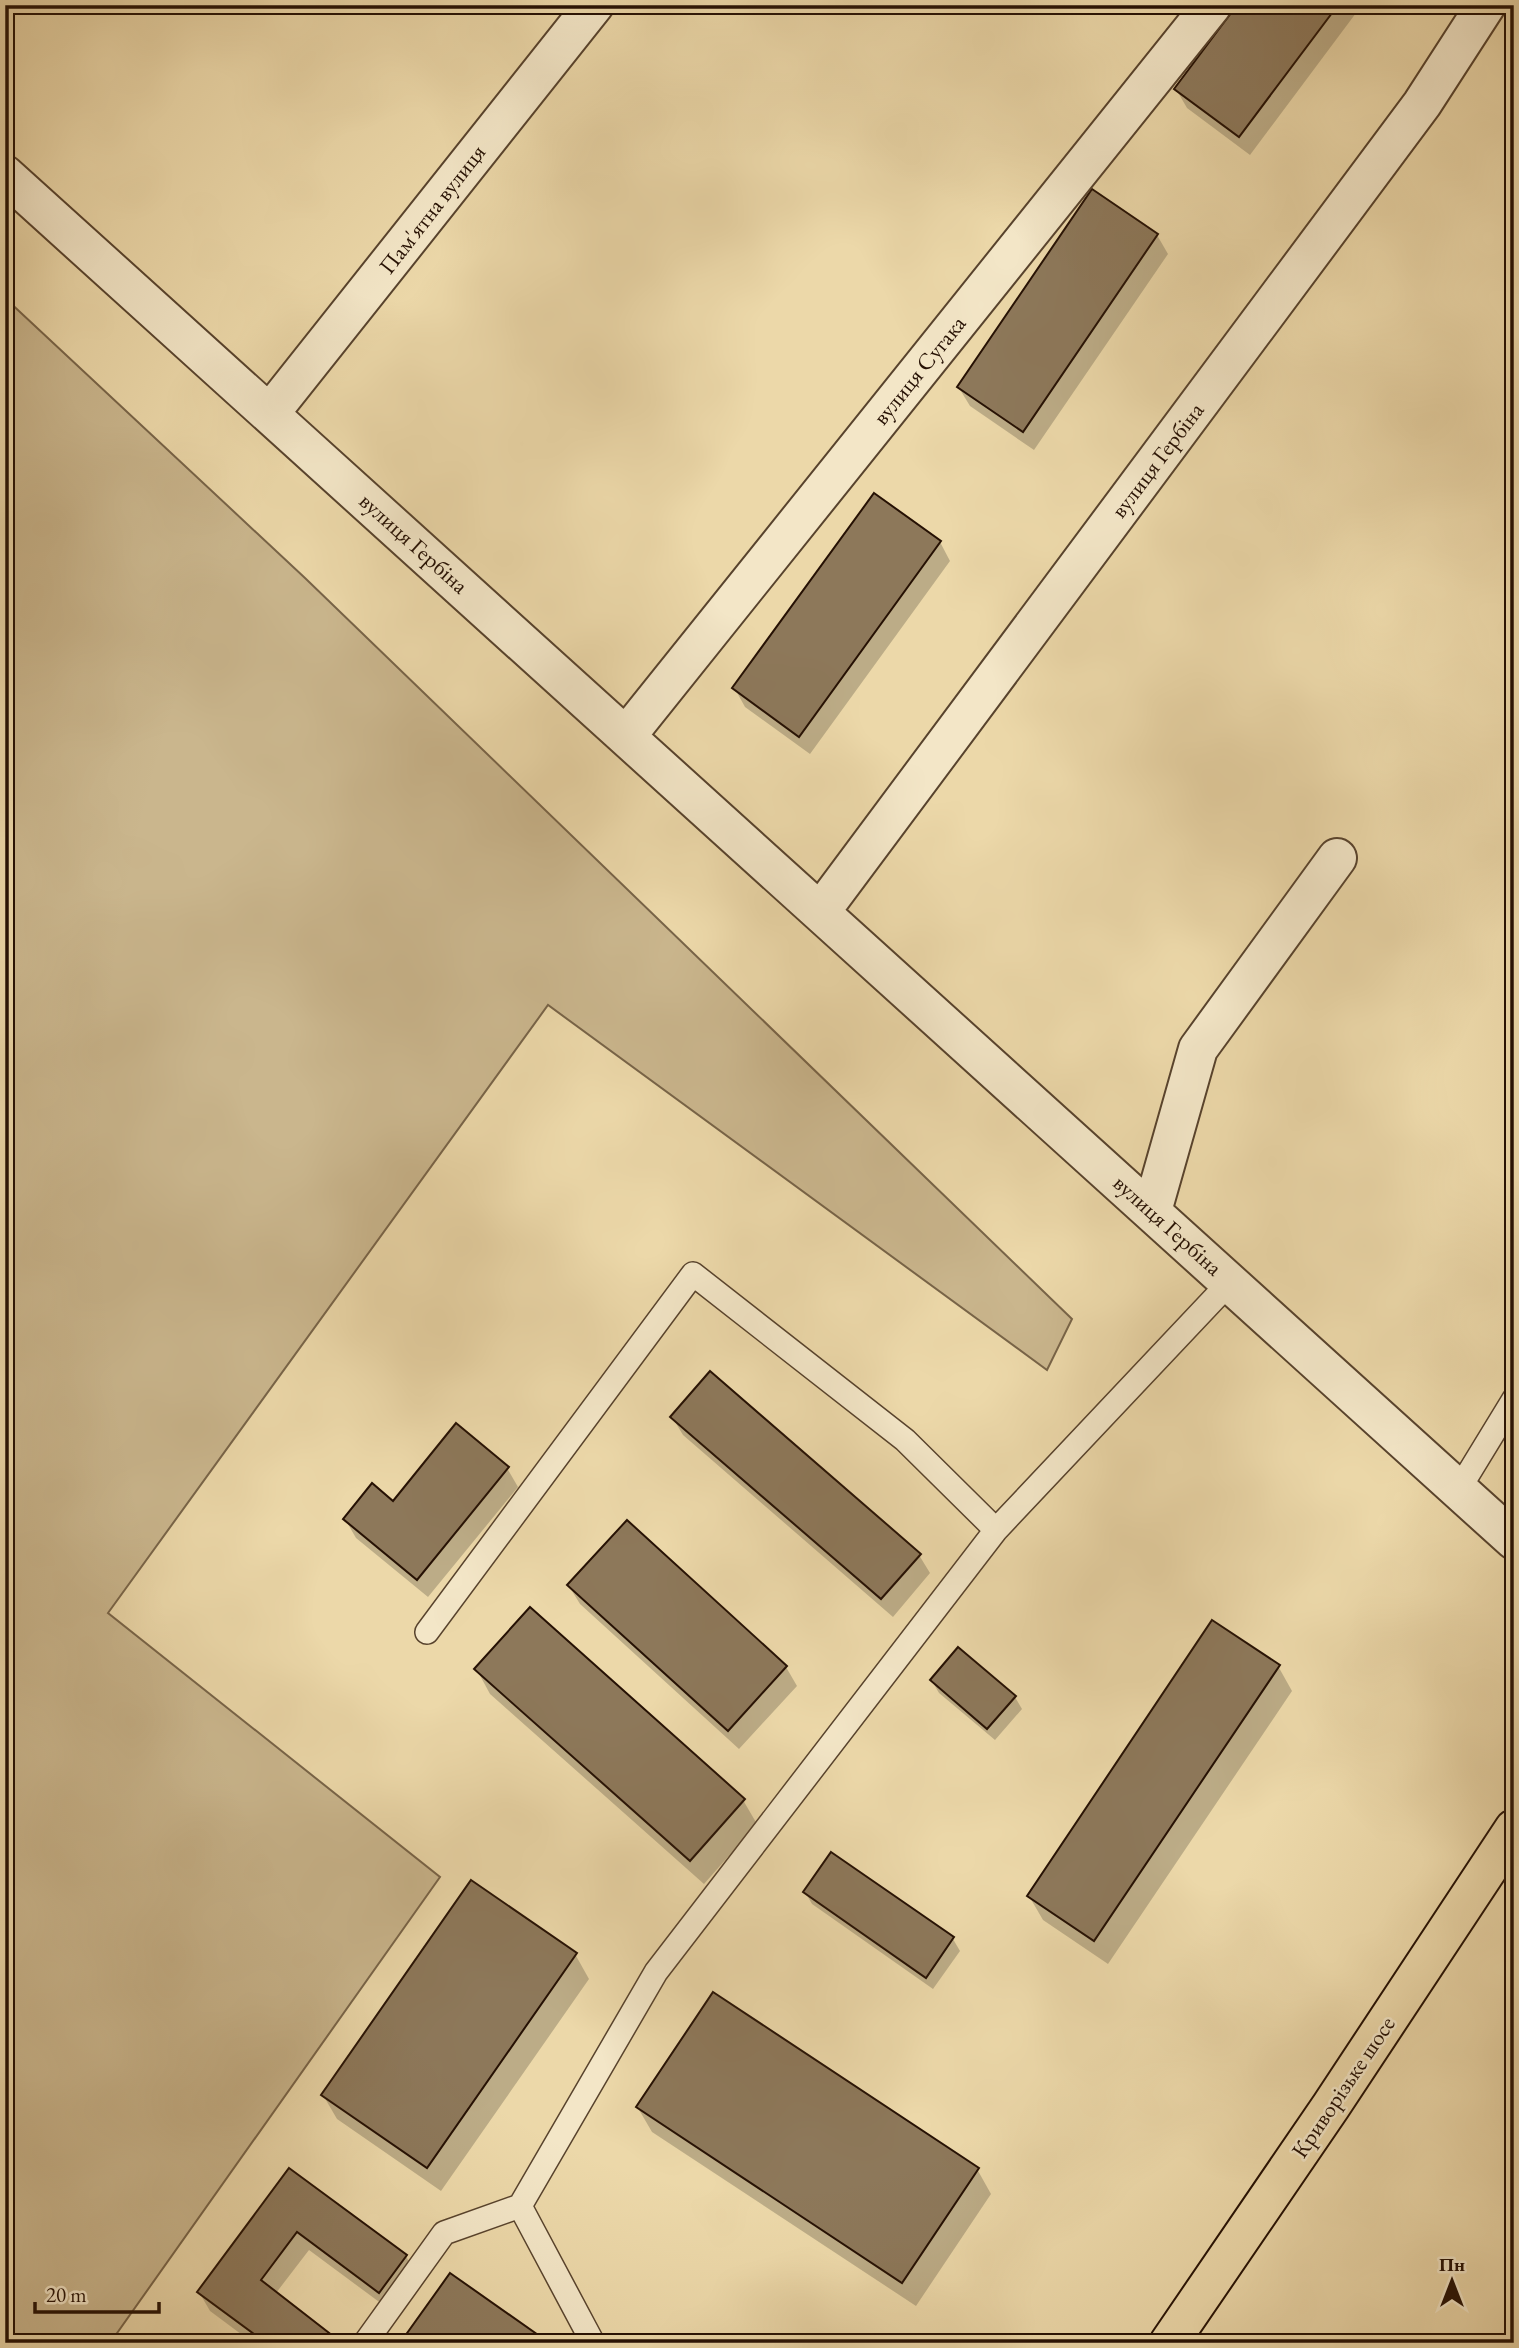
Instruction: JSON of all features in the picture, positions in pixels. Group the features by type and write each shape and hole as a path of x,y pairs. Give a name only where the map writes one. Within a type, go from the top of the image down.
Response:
{"highway":[{"name":"Криворізьке шосе","path":"1169,2343 1331,2106 1514,1829"}],"street":[{"name":"Пам'ятна вулиця","path":"270,413 594,5"},
{"name":"вулиця Сугака","path":"626,735 1212,5"},
{"name":"вулиця Гербіна","path":"821,911 1422,104 1486,5"},
{"name":"вулиця Гербіна","path":"5,175 1514,1541"},
{"path":"1152,1211 1198,1049 1337,858"}],"lane":[{"path":"427,1632 694,1274 905,1440 996,1530"},
{"path":"365,2343 444,2233 520,2206 656,1972 996,1530 1230,1282"},
{"path":"1459,1489 1514,1399"},
{"path":"520,2206 593,2343"}],"shaded area":[{"path":"5,298 305,578 1072,1319 1047,1370 548,1005 108,1613 440,1877 110,2343 5,2343"}],"building":[{"path":"1237,5 1338,5 1239,137 1174,89"},
{"path":"1092,189 1158,234 1023,432 957,387"},
{"path":"874,493 941,541 799,737 732,688"},
{"path":"710,1371 921,1554 881,1599 670,1417"},
{"path":"456,1423 509,1467 417,1580 343,1519 372,1483 393,1501"},
{"path":"627,1520 787,1666 728,1731 567,1585"},
{"path":"530,1607 745,1799 690,1861 474,1669"},
{"path":"1212,1620 1280,1665 1094,1941 1027,1896"},
{"path":"958,1647 1016,1696 987,1729 930,1680"},
{"path":"831,1852 954,1937 926,1978 803,1892"},
{"path":"471,1880 577,1953 427,2168 321,2095"},
{"path":"713,1992 979,2168 902,2283 636,2107"},
{"path":"289,2168 407,2255 379,2293 297,2232 261,2280 342,2343 266,2343 197,2292"},
{"path":"450,2273 541,2337 537,2343 400,2343"}]}
